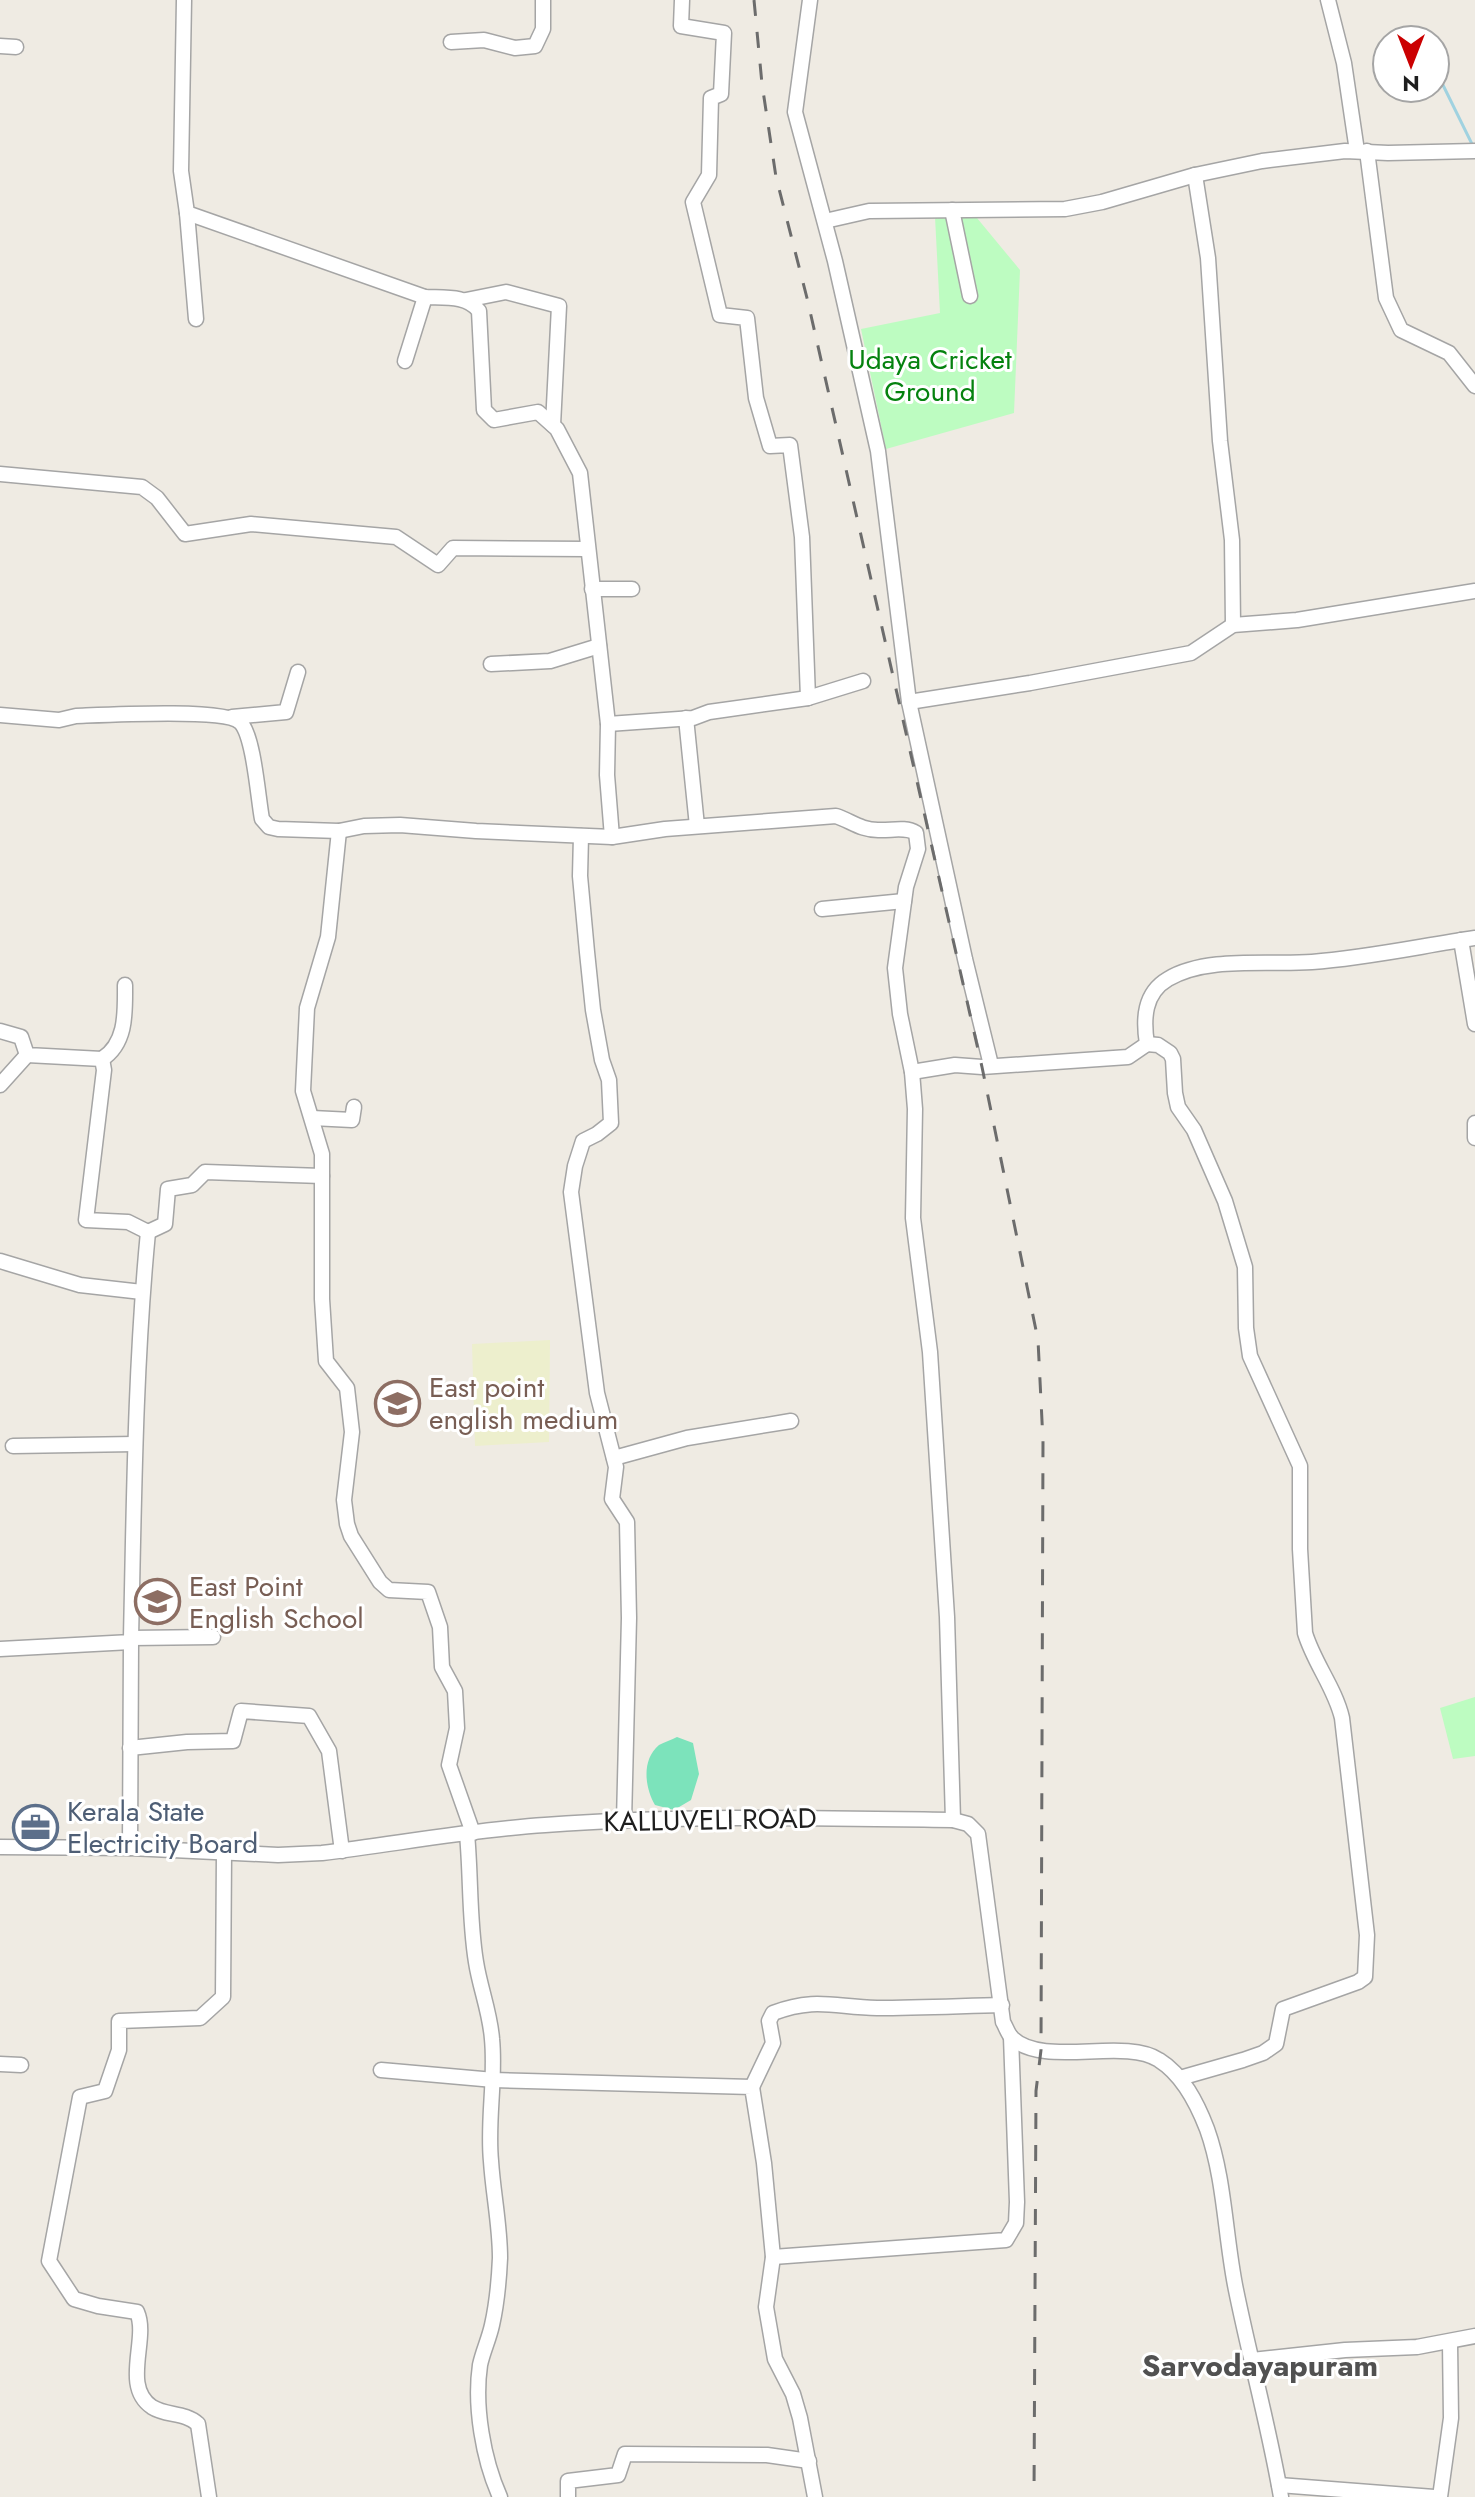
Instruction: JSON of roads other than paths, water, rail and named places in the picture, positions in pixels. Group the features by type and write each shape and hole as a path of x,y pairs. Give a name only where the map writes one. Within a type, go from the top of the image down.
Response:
{"street":[{"path":"184,0 181,171 196,319"},
{"path":"451,42 484,40 515,48 535,46 543,29 543,0"},
{"path":"682,0 681,26 724,33 721,94 711,98 709,175 693,202 720,315 747,318 756,398 770,446 790,445 802,537 808,698"},
{"path":"810,0 795,112 825,221 878,451 909,702 991,1065"},
{"path":"1328,0 1362,151 1386,298 1401,330 1449,353 1475,386"},
{"path":"0,46 16,47"},
{"path":"825,221 869,211 1065,209 1262,161 1362,151 1473,151"},
{"path":"1195,175 1208,258 1220,441 1232,540 1233,625"},
{"path":"952,210 970,296"},
{"path":"187,213 425,297 466,300 506,292 559,306 553,425"},
{"path":"405,361 425,297"},
{"path":"466,300 479,311 484,410 494,420 538,412 553,425 580,473 608,724 607,775 612,837"},
{"path":"0,474 142,487 157,498 185,534 251,524 396,537 438,565 453,548 587,549"},
{"path":"592,589 632,589"},
{"path":"909,702 1191,653 1233,625 1297,620 1475,591"},
{"path":"491,664 550,661 599,646"},
{"path":"0,715 59,720 76,716 192,713 231,717 286,712 298,672"},
{"path":"608,724 686,718 808,698 863,681"},
{"path":"231,717 240,722 248,736 262,819 269,827 339,831 364,826 400,825 612,837 697,826 836,816 858,828 910,829 918,838 904,901 895,968 915,1109 913,1218 930,1352 947,1617 953,1820 968,1824 978,1834 1003,2022 1011,2037 1016,2223 1006,2240 773,2257"},
{"path":"686,718 697,826"},
{"path":"339,831 328,937 307,1008 303,1091 322,1154 323,1342 326,1361 347,1388 352,1432 344,1500 351,1536 380,1582 389,1590 428,1592 440,1627 442,1667 455,1691 457,1728 449,1765 470,1834 476,1962 489,2011 494,2080 490,2159 500,2259 497,2299 479,2381 483,2432 493,2482 500,2497"},
{"path":"581,836 580,876 593,1010 609,1080 611,1123 583,1141 571,1192 597,1393 616,1467 612,1499 627,1522 629,1618 624,1821"},
{"path":"822,909 904,901"},
{"path":"1147,1044 1147,1002 1166,980 1190,969 1314,962 1468,939 1475,1024"},
{"path":"27,1055 102,1059 113,1052 125,1022 125,985"},
{"path":"0,1031 21,1037 27,1055"},
{"path":"912,1072 955,1065 1128,1057 1147,1044 1158,1045 1170,1053 1178,1107 1194,1130 1225,1201 1245,1267 1246,1328 1250,1356 1300,1466 1300,1549 1305,1633 1309,1647 1336,1698 1342,1718 1367,1935 1365,1977 1283,2009 1276,2044 1263,2053 1180,2078"},
{"path":"0,1085 27,1055"},
{"path":"102,1059 104,1070 86,1220 128,1222 148,1232"},
{"path":"312,1118 352,1120 354,1107"},
{"path":"1475,1123 1475,1138"},
{"path":"148,1232 165,1224 168,1189 192,1185 205,1172 322,1176"},
{"path":"130,1848 135,1444 148,1232"},
{"path":"0,1261 80,1285 142,1292"},
{"path":"614,1458 687,1438 791,1421"},
{"path":"13,1446 135,1444"},
{"path":"0,1649 213,1637"},
{"path":"130,1748 233,1741 241,1711 309,1716 329,1751 342,1851"},
{"name":"KALLUVELI ROAD","path":"0,1847 130,1848 292,1855 543,1825 775,1817 953,1820"},
{"path":"209,2497 198,2424 190,2417 154,2409 143,2399 138,2385 141,2322 137,2312 74,2299 49,2261 80,2097 105,2091 119,2050 119,2021 200,2018 223,1997 224,1853"},
{"path":"815,2497 793,2394 775,2359 766,2307 773,2257 764,2163 752,2087 773,2043 769,2021 773,2013 796,2004 817,2002 850,2007 909,2008 1002,2005"},
{"path":"1011,2037 1041,2050 1128,2052 1158,2059 1180,2078 1196,2103 1208,2131 1280,2491 1434,2497"},
{"path":"0,2064 21,2065"},
{"path":"381,2070 494,2080 752,2087"},
{"path":"1252,2360 1345,2350 1417,2347 1475,2336"},
{"path":"1440,2497 1451,2418 1450,2343"},
{"path":"568,2497 568,2481 618,2475 625,2454 767,2455 809,2461"}],"waterway":[{"path":"1451,101 1474,148"}],"railway":[{"path":"754,0 762,84 776,177 807,298 982,1067 1038,1340 1043,1441 1041,2050 1036,2091 1034,2497"}],"place":[{"name":"East point english medium","path":"398,1403"},
{"name":"East Point English School","path":"158,1602"},
{"name":"Kerala State Electricity Board","path":"36,1827"}],"district":[{"name":"Sarvodayapuram","path":"1260,2365"}],"park label":[{"name":"Udaya Cricket Ground","path":"930,375"}]}
